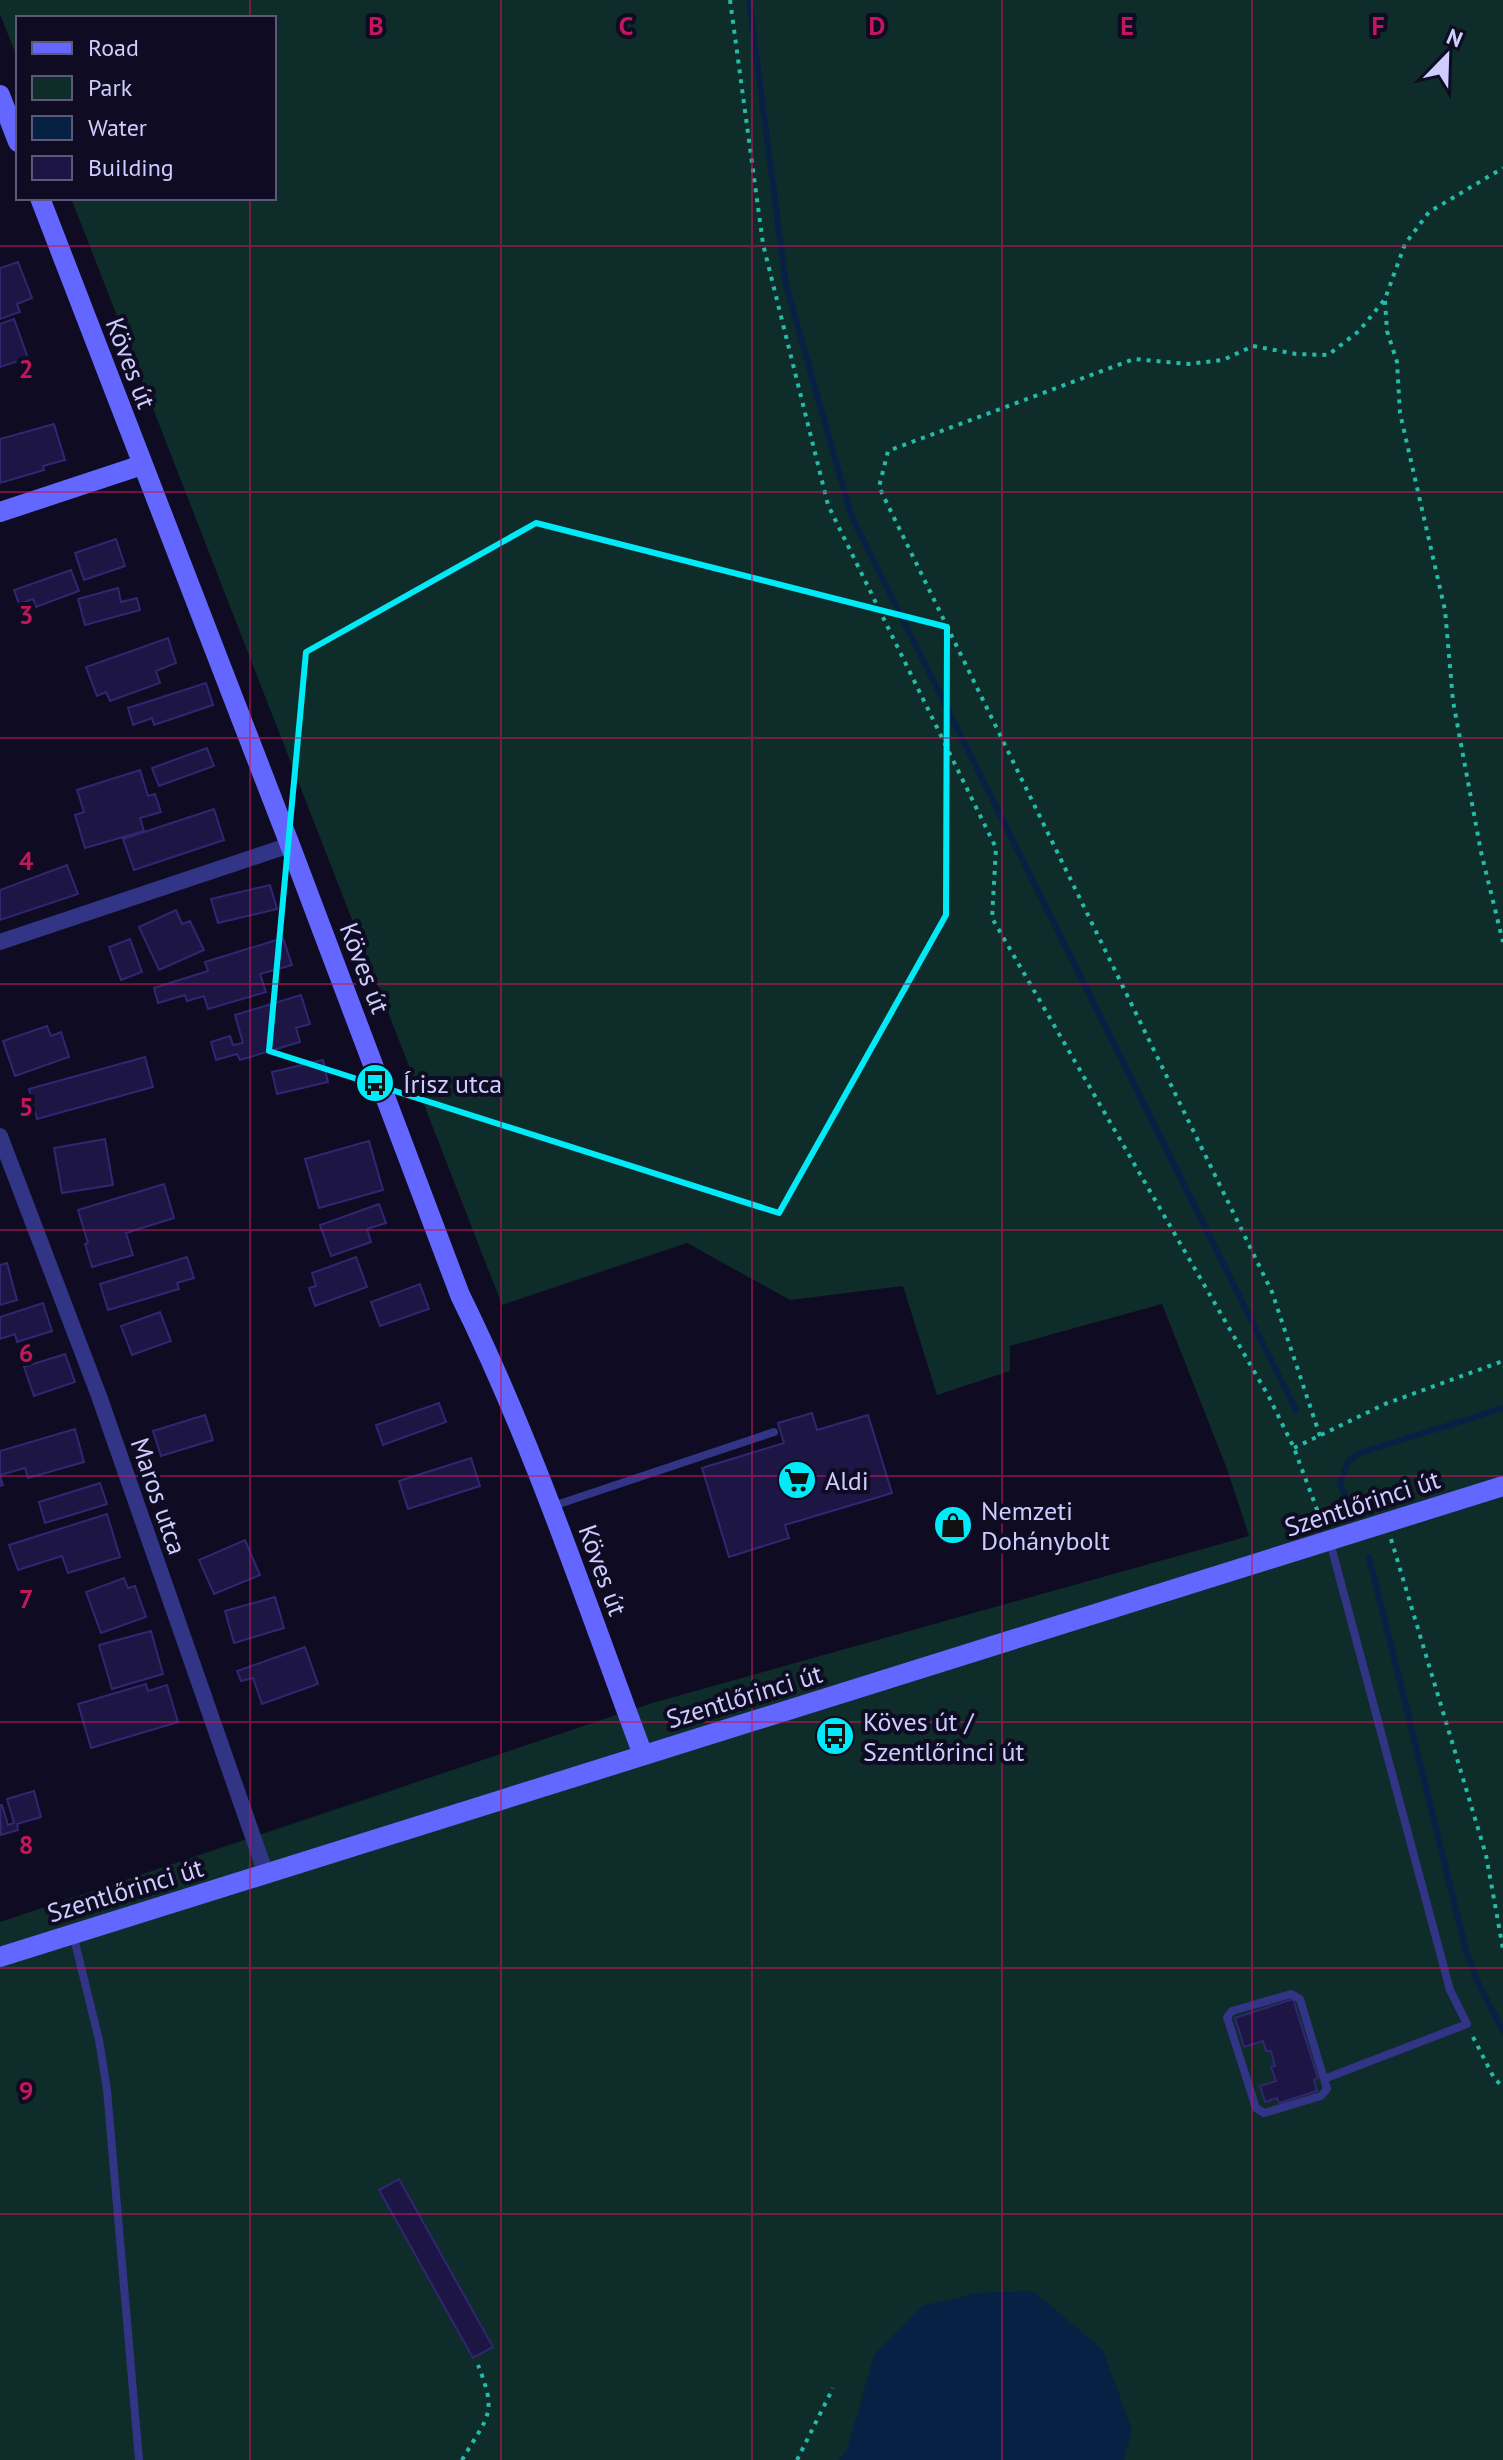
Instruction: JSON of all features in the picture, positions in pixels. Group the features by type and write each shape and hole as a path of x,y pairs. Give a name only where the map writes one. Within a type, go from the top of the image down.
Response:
{"street":[{"path":"0,95 16,137"},
{"name":"Köves út","path":"41,200 460,1295 493,1362 552,1507 643,1755"},
{"path":"0,512 142,465"},
{"path":"0,942 290,845"},
{"name":"Maros utca","path":"0,1136 99,1396 266,1874"},
{"name":"Szentlőrinci út","path":"0,1957 1503,1486"}],"lane":[{"path":"552,1507 774,1432"},
{"path":"1324,2079 1467,2024 1450,1990 1329,1541"},
{"path":"72,1934 99,2040 107,2090 139,2460"},
{"path":"1291,1994 1300,1999 1324,2079 1327,2089 1321,2096 1264,2113 1256,2108 1227,2017 1232,2011 1291,1994"}],"path":[{"path":"730,0 763,244 828,505 996,848 992,918 1262,1383 1294,1448 1329,1541"},
{"path":"1320,1436 1272,1292 879,487 888,451 1134,359 1223,360 1253,346 1296,354 1328,355 1359,331 1385,299 1405,244 1429,212 1503,168"},
{"path":"1385,299 1387,331 1397,362 1400,413 1445,610 1453,701 1481,852 1503,942"},
{"path":"1294,1448 1385,1404 1503,1361"},
{"path":"1386,1522 1486,1855 1503,1949"},
{"path":"1467,2024 1494,2078 1503,2087"},
{"path":"462,2460 490,2411 489,2393 478,2365"},
{"path":"797,2460 833,2388"}],"highlighted area":[{"path":"536,523 947,627 946,915 779,1213 269,1051 306,652"}],"green space":[{"path":"0,0 1503,0 1503,2460 0,2460 0,1922 652,1703 1249,1536 1227,1469 1162,1304 1010,1346 1010,1371 937,1395 903,1286 790,1300 687,1243 502,1305 72,200 276,200 276,16 16,16 16,55 0,14"}],"water":[{"path":"1033,2291 1103,2350 1132,2430 1124,2460 839,2460 847,2450 874,2355 922,2306 978,2293"}],"building":[{"path":"18,262 32,298 17,304 20,312 0,319 0,268"},
{"path":"14,319 28,358 0,367 0,324"},
{"path":"54,424 65,460 43,466 44,470 0,483 0,439"},
{"path":"116,539 125,566 84,580 75,553"},
{"path":"71,570 79,591 36,607 33,599 19,604 14,590"},
{"path":"118,588 121,602 137,598 140,610 85,625 78,599"},
{"path":"168,638 176,663 156,671 160,683 110,701 106,692 97,696 86,667"},
{"path":"206,683 213,705 154,725 152,718 133,725 128,708"},
{"path":"207,748 214,766 159,786 152,768"},
{"path":"140,770 148,796 155,794 161,812 140,818 144,831 85,848 75,815 84,812 77,790"},
{"path":"214,809 224,840 134,870 123,839"},
{"path":"67,865 78,894 0,920 0,890"},
{"path":"270,885 277,909 218,923 211,899"},
{"path":"176,910 182,924 190,921 204,950 159,970 139,927"},
{"path":"283,938 292,965 260,974 266,992 208,1009 204,996 187,1001 185,995 158,1003 154,988 208,971 205,962"},
{"path":"130,939 142,972 121,980 109,947"},
{"path":"301,995 310,1024 296,1028 300,1042 240,1060 237,1054 216,1060 211,1042 230,1036 233,1045 243,1043 235,1015"},
{"path":"47,1026 51,1036 61,1032 69,1057 15,1076 3,1041"},
{"path":"145,1057 153,1087 37,1119 29,1089"},
{"path":"323,1060 328,1082 277,1094 272,1072"},
{"path":"105,1139 113,1185 62,1193 54,1148"},
{"path":"369,1141 383,1190 319,1208 305,1159"},
{"path":"164,1184 174,1218 126,1233 133,1255 92,1267 78,1210"},
{"path":"379,1204 386,1223 367,1229 371,1242 331,1256 320,1225"},
{"path":"187,1257 194,1278 177,1283 179,1289 108,1310 100,1284"},
{"path":"356,1257 367,1287 315,1306 309,1288 316,1286 312,1273"},
{"path":"7,1263 17,1300 0,1305 0,1265"},
{"path":"420,1284 429,1309 380,1326 371,1302"},
{"path":"43,1303 52,1331 17,1342 15,1334 0,1339 0,1317"},
{"path":"160,1312 171,1341 132,1355 121,1326"},
{"path":"65,1354 75,1382 34,1396 24,1367"},
{"path":"439,1403 446,1422 383,1445 376,1425"},
{"name":"Aldi","path":"812,1413 817,1430 868,1415 892,1493 785,1525 789,1538 729,1557 702,1468 784,1443 778,1423"},
{"path":"205,1415 213,1440 161,1456 153,1431"},
{"path":"75,1429 84,1462 28,1478 25,1468 0,1475 0,1451"},
{"path":"471,1458 480,1486 408,1509 399,1481"},
{"path":"100,1483 107,1504 45,1523 39,1502"},
{"path":"107,1514 120,1557 68,1573 62,1556 18,1570 9,1545"},
{"path":"245,1540 260,1575 214,1594 199,1560"},
{"path":"124,1578 128,1588 135,1586 146,1617 101,1633 86,1592"},
{"path":"275,1597 284,1628 234,1643 225,1611"},
{"path":"151,1631 163,1674 112,1689 99,1645"},
{"path":"305,1647 318,1684 262,1704 253,1678 241,1681 237,1671"},
{"path":"146,1684 148,1691 167,1685 178,1722 91,1748 78,1704"},
{"path":"34,1791 41,1817 17,1824 18,1830 1,1835 0,1805 8,1825 14,1823 7,1799"},
{"path":"1293,1999 1318,2078 1314,2080 1317,2091 1279,2103 1277,2098 1265,2102 1260,2086 1276,2081 1271,2067 1275,2066 1271,2051 1266,2051 1263,2041 1244,2047 1235,2018"},
{"path":"399,2179 493,2347 473,2358 379,2190"}],"waterway":[{"path":"749,0 786,285 851,515 1296,1410"},
{"path":"1348,1502 1340,1483 1348,1462 1357,1454 1503,1408"},
{"path":"1369,1557 1467,1954 1503,2031"}],"place":[{"name":"Írisz utca","path":"375,1083"},
{"name":"Aldi","path":"797,1480"},
{"name":"Nemzeti Dohánybolt","path":"953,1525"},
{"name":"Köves út / Szentlőrinci út","path":"835,1736"}]}
